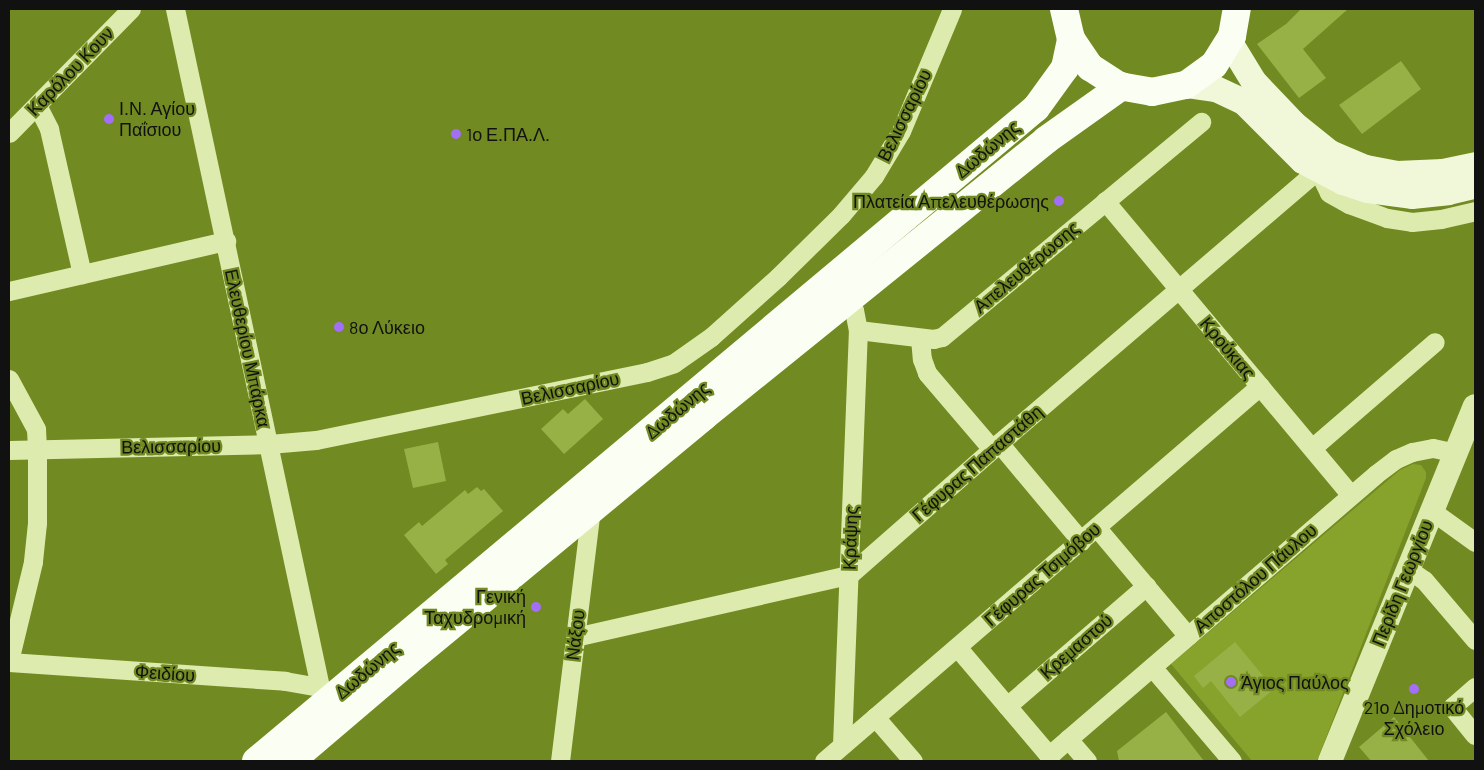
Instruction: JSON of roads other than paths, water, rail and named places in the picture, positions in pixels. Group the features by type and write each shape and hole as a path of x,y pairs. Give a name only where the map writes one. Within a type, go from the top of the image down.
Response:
{"main road":[{"name":"Δωδώνης","path":"1064,9 1071,39 1090,67 1103,78 1122,86 1152,92 1186,85 1214,65 1229,41 1236,20 1237,9"},
{"name":"Δωδώνης","path":"256,761 327,696 1036,108 1060,79 1065,68 1071,39"},
{"path":"1229,41 1254,82 1294,124 1330,153 1366,168 1397,174 1443,172 1475,164"},
{"path":"1186,85 1216,89 1244,102 1290,151 1318,170 1343,182 1392,194 1423,196 1475,186"},
{"name":"Δωδώνης","path":"291,761 314,752 591,509 1046,140 1122,86"}],"street":[{"name":"Καρόλου Κουν","path":"9,133 131,9"},
{"name":"Ελευθερίου Μπάρκα","path":"175,9 269,444 327,696"},
{"name":"Βελισσαρίου","path":"9,450 269,444 325,438 665,367 684,358 730,321 841,215 874,176 901,131 952,9"},
{"path":"37,105 49,129 82,274"},
{"name":"Απελευθέρωσης","path":"858,330 920,338 935,339 943,336 1201,122"},
{"path":"1318,170 1329,194 1387,218 1421,222 1475,211"},
{"name":"Γέφυρας Παπαστάθη","path":"575,637 849,575 995,446 1318,170"},
{"name":"Κρούκιας","path":"1105,201 1351,495"},
{"path":"9,290 226,242"},
{"path":"848,300 854,310 858,330"},
{"name":"Κράψης","path":"842,745 858,330"},
{"path":"920,338 922,359 927,373 1081,541"},
{"path":"1312,448 1436,342"},
{"path":"9,378 36,430 37,450 34,556 9,661"},
{"name":"Γέφυρας Τσιμόβου","path":"824,761 1260,386"},
{"name":"Περίδη Γεωργίου","path":"1330,761 1475,406"},
{"name":"Αποστόλου Πάυλου","path":"1007,706 1047,753 1053,752 1376,474 1404,455 1433,448 1456,453"},
{"name":"Νάξου","path":"560,761 591,509"},
{"path":"1432,511 1475,542"},
{"path":"1096,528 1188,636"},
{"path":"1408,569 1424,580 1475,640"},
{"name":"Κρεμαστού","path":"1007,706 1146,586"},
{"path":"957,647 1007,706"},
{"name":"Φειδίου","path":"9,661 285,682 327,696"},
{"path":"1152,667 1232,761"},
{"path":"1475,687 1452,708 1475,735"},
{"path":"875,717 913,761"},
{"path":"1068,739 1087,761"}],"place":[{"name":"Ι.Ν. Αγίου Παΐσιου","path":"109,119"},
{"name":"1ο Ε.ΠΑ.Λ.","path":"456,134"},
{"name":"Πλατεία Απελευθέρωσης","path":"1059,201"},
{"name":"8ο Λύκειο","path":"339,327"},
{"name":"Γενική Ταχυδρομική","path":"536,607"},
{"name":"Άγιος Παύλος","path":"1231,682"},
{"name":"21ο Δημοτικό Σχόλειο","path":"1414,689"}]}
